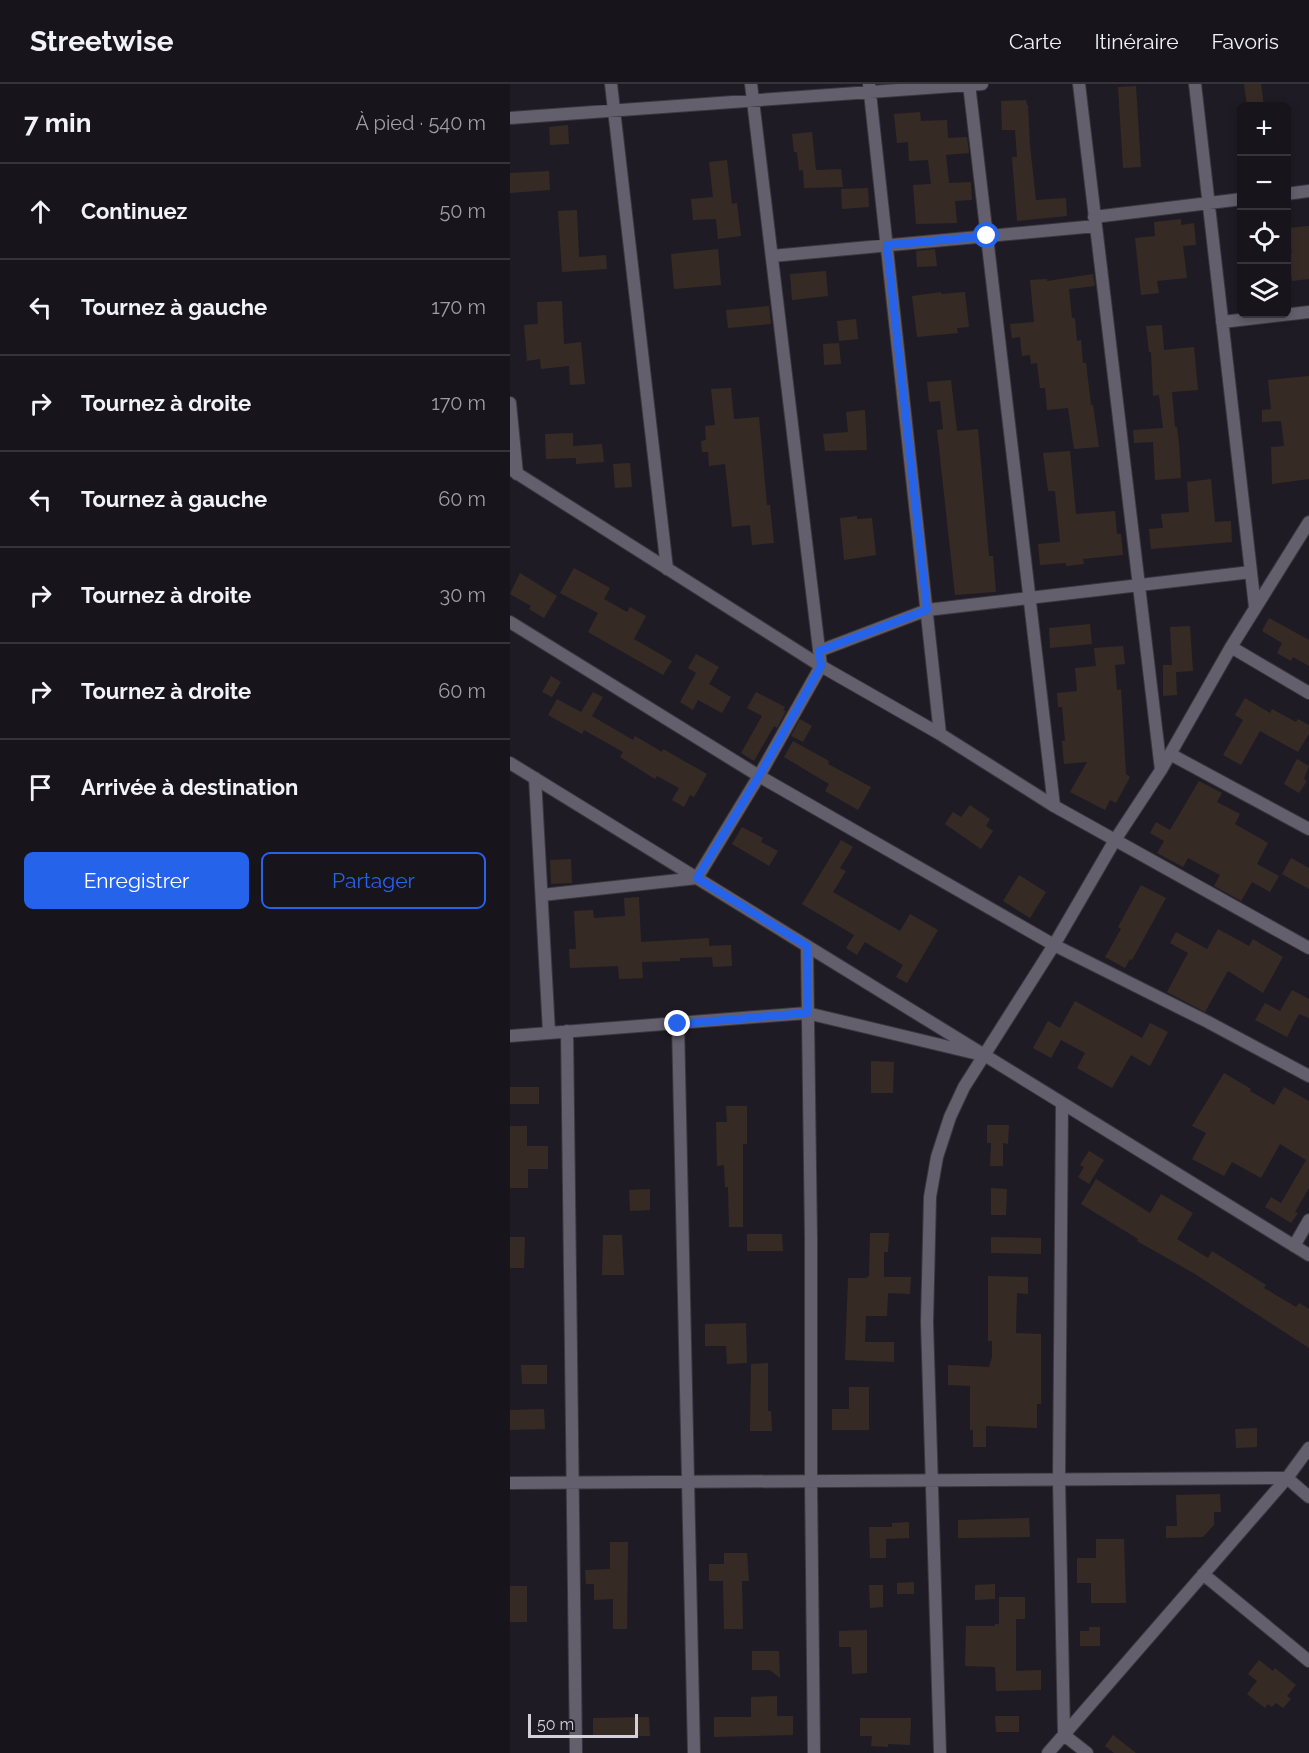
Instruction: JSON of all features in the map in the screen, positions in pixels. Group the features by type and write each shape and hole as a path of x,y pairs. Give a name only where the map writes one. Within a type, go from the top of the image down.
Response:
{"street":[{"path":"611,84 667,569"},
{"path":"697,878 759,776 821,666 751,84"},
{"path":"510,118 753,100 869,88 973,84 987,236 1054,806"},
{"path":"1078,84 1161,770"},
{"path":"1195,84 1255,607"},
{"path":"869,88 940,734"},
{"path":"1291,193 1309,191"},
{"path":"772,256 987,236 1237,200"},
{"path":"1222,322 1309,312"},
{"path":"510,403 514,471 821,666 940,734 1054,806 1309,948"},
{"path":"940,1753 927,1322 930,1197 937,1156 950,1117 964,1087 1054,945 1115,840 1161,770 1255,607 1309,522"},
{"path":"819,651 927,610 1251,573"},
{"path":"510,622 759,776 1054,945 1208,1022 1309,1076"},
{"path":"1231,648 1309,693"},
{"path":"1170,754 1309,829"},
{"path":"510,763 1309,1255"},
{"path":"535,778 549,1032"},
{"path":"542,895 697,878"},
{"path":"807,946 814,1753"},
{"path":"510,1036 807,1013 985,1055"},
{"path":"678,1024 694,1753"},
{"path":"567,1031 576,1753"},
{"path":"1062,1103 1059,1479 1064,1735"},
{"path":"1294,1246 1309,1220"},
{"path":"1048,1753 1287,1478 1309,1448"},
{"path":"510,1483 1287,1478 1309,1497"},
{"path":"1203,1574 1309,1662"},
{"path":"1064,1735 1087,1753"}],"building":[{"path":"1244,84 1261,84 1263,102 1246,102"},
{"path":"1136,86 1141,167 1123,168 1118,87"},
{"path":"1026,100 1036,200 1066,198 1067,216 1017,221 1012,157 1017,157 1015,130 1002,130 1001,101"},
{"path":"920,112 921,121 947,120 948,138 967,137 969,153 946,155 949,183 971,182 972,200 955,201 957,223 916,224 913,185 931,184 928,160 909,161 908,142 897,143 894,114"},
{"path":"568,125 569,144 550,145 549,127"},
{"path":"812,132 816,170 841,169 843,187 804,188 803,170 799,171 792,134"},
{"path":"727,160 732,204 737,203 741,236 718,239 716,219 693,220 691,199 713,197 709,162"},
{"path":"549,171 550,190 510,193 510,173"},
{"path":"868,188 869,207 842,209 841,189"},
{"path":"577,210 579,257 606,255 607,269 562,272 558,211"},
{"path":"1181,219 1181,225 1194,223 1196,245 1183,246 1187,278 1157,281 1159,293 1141,295 1135,238 1155,236 1154,222"},
{"path":"1309,226 1309,279 1292,281 1291,228"},
{"path":"718,249 721,285 674,289 671,254"},
{"path":"935,249 937,266 917,267 916,251"},
{"path":"826,271 828,296 792,300 790,274"},
{"path":"1093,274 1095,286 1069,289 1077,341 1081,340 1083,363 1086,363 1099,447 1074,449 1068,408 1047,410 1045,388 1040,388 1037,363 1031,364 1030,355 1022,356 1020,337 1012,338 1010,324 1034,322 1030,280 1047,279 1047,281"},
{"path":"941,292 941,294 965,292 969,327 957,328 958,333 917,337 912,296"},
{"path":"562,301 564,344 581,342 585,384 570,385 569,366 541,369 540,359 527,361 524,325 538,324 537,302"},
{"path":"769,306 771,324 728,328 726,310"},
{"path":"856,319 858,339 839,341 837,321"},
{"path":"1162,325 1164,350 1194,347 1198,390 1172,392 1181,478 1155,480 1153,442 1134,443 1133,430 1163,428 1159,395 1153,396 1151,352 1149,352 1146,326"},
{"path":"839,343 841,364 824,365 823,344"},
{"path":"1309,376 1309,479 1272,484 1271,447 1284,446 1281,421 1262,422 1262,410 1271,409 1268,380"},
{"path":"951,380 957,431 978,429 989,556 993,556 996,592 955,595 937,430 943,429 940,401 929,402 927,382"},
{"path":"731,388 734,419 759,417 767,505 770,505 774,543 752,545 750,525 732,527 725,464 709,466 708,452 702,452 701,441 706,440 705,426 715,425 711,389"},
{"path":"865,410 867,450 825,451 823,434 848,432 846,412"},
{"path":"573,433 573,446 602,444 604,462 576,464 576,458 546,459 545,434"},
{"path":"1070,451 1076,514 1115,511 1117,534 1121,534 1123,555 1083,559 1084,564 1040,565 1038,544 1060,542 1055,491 1048,491 1043,453"},
{"path":"630,463 632,487 615,488 613,464"},
{"path":"1211,479 1215,522 1231,521 1232,542 1151,549 1149,529 1163,528 1161,514 1189,512 1187,482"},
{"path":"857,516 857,519 872,518 876,555 844,560 840,518"},
{"path":"574,568 610,588 604,599 627,612 630,607 646,616 634,639 672,661 663,675 588,632 598,613 560,593"},
{"path":"520,573 557,596 544,618 529,609 531,606 510,594"},
{"path":"1269,618 1309,640 1309,666 1293,657 1291,661 1277,653 1282,643 1262,631"},
{"path":"1090,624 1092,644 1050,648 1049,628"},
{"path":"1190,626 1193,671 1176,672 1177,695 1163,696 1163,665 1172,665 1170,627"},
{"path":"1123,646 1125,664 1115,665 1117,690 1121,689 1126,774 1130,777 1116,803 1110,800 1105,810 1070,792 1087,762 1064,764 1062,741 1065,741 1062,707 1058,707 1057,693 1077,691 1075,668 1096,666 1094,648"},
{"path":"696,654 719,667 709,684 731,697 722,713 698,700 693,710 680,702 696,673 688,668"},
{"path":"551,676 561,682 552,697 542,692"},
{"path":"593,692 603,697 592,716 633,740 635,736 707,774 694,797 690,795 684,807 672,800 679,788 657,776 655,779 620,757 623,752 584,730 582,734 548,715 557,699 581,712"},
{"path":"756,692 785,707 783,710 786,711 777,728 774,726 754,761 741,753 762,716 747,708"},
{"path":"1245,698 1270,713 1272,709 1296,722 1298,719 1309,725 1309,734 1298,752 1260,731 1241,765 1223,755 1243,720 1235,715"},
{"path":"800,719 812,726 803,742 791,736"},
{"path":"793,741 829,761 828,764 871,787 858,810 825,791 829,784 784,757"},
{"path":"1297,759 1309,766 1304,779 1307,781 1299,793 1284,784"},
{"path":"1199,781 1222,793 1217,802 1240,814 1235,824 1268,843 1257,864 1279,876 1270,892 1252,882 1241,901 1214,886 1220,875 1188,858 1183,867 1157,853 1164,841 1150,833 1156,822 1170,830"},
{"path":"970,805 990,819 986,826 993,831 981,849 945,824 953,812 961,817"},
{"path":"742,827 763,838 761,842 778,851 769,866 732,844"},
{"path":"841,840 853,847 840,868 846,871 833,892 900,931 910,914 938,930 907,983 896,977 903,965 865,942 857,955 846,948 854,935 802,904"},
{"path":"1291,858 1309,868 1309,889 1282,874"},
{"path":"571,859 572,883 551,884 550,860"},
{"path":"1019,875 1046,892 1030,918 1003,901"},
{"path":"1141,885 1166,898 1132,960 1130,959 1125,968 1105,957"},
{"path":"639,897 641,942 709,938 709,946 731,945 732,966 713,967 712,957 642,962 643,978 619,979 618,966 570,968 569,949 576,949 574,911 593,910 594,918 625,916 624,898"},
{"path":"1218,929 1249,946 1253,939 1283,957 1263,993 1228,971 1205,1012 1167,992 1188,953 1170,943 1176,932 1207,949"},
{"path":"1292,990 1309,999 1309,1018 1299,1014 1287,1037 1255,1020 1265,1003 1280,1011"},
{"path":"1075,1001 1142,1038 1150,1023 1168,1032 1150,1066 1131,1055 1112,1088 1077,1068 1085,1053 1061,1040 1051,1058 1033,1048 1048,1021 1060,1028"},
{"path":"871,1061 894,1062 893,1093 871,1093"},
{"path":"1224,1073 1274,1105 1284,1087 1309,1101 1309,1188 1291,1223 1265,1207 1271,1197 1281,1203 1306,1160 1280,1144 1261,1178 1232,1162 1224,1176 1192,1159 1206,1133 1192,1126"},
{"path":"510,1087 539,1087 539,1104 510,1104"},
{"path":"726,1106 747,1106 747,1144 743,1144 743,1227 729,1227 728,1187 725,1187 724,1165 717,1166 716,1122 727,1122"},
{"path":"987,1125 1009,1125 1008,1144 1003,1143 1003,1166 990,1166 991,1143 987,1143"},
{"path":"510,1126 527,1126 527,1146 548,1146 548,1169 528,1169 528,1188 510,1188"},
{"path":"1089,1151 1104,1160 1089,1184 1078,1177 1084,1167 1080,1165"},
{"path":"1096,1179 1150,1213 1161,1194 1193,1213 1177,1239 1208,1258 1212,1251 1266,1285 1264,1288 1296,1307 1299,1303 1309,1309 1309,1348 1081,1204"},
{"path":"991,1188 1007,1189 1006,1215 991,1215"},
{"path":"650,1189 650,1210 630,1211 629,1190"},
{"path":"870,1233 889,1233 888,1252 884,1252 884,1277 911,1277 910,1294 888,1293 887,1316 866,1316 865,1342 894,1342 894,1362 845,1360 848,1278 869,1276"},
{"path":"747,1234 782,1234 783,1251 747,1251"},
{"path":"603,1235 622,1235 624,1275 602,1275"},
{"path":"510,1237 525,1237 524,1268 510,1268"},
{"path":"991,1237 1041,1238 1041,1254 991,1253"},
{"path":"988,1276 1028,1277 1028,1294 1017,1293 1016,1333 1041,1334 1041,1404 1037,1404 1037,1428 986,1426 986,1447 973,1447 973,1430 970,1430 970,1386 948,1385 948,1365 989,1367 992,1357 992,1341 988,1341"},
{"path":"746,1323 747,1363 727,1364 726,1346 705,1346 705,1324"},
{"path":"768,1363 768,1411 771,1411 772,1431 750,1431 751,1364"},
{"path":"521,1365 547,1365 547,1384 522,1384"},
{"path":"849,1387 869,1387 869,1430 832,1430 832,1409 849,1409"},
{"path":"544,1409 545,1429 510,1430 510,1410"},
{"path":"1257,1428 1257,1447 1236,1448 1235,1429"},
{"path":"1220,1494 1221,1512 1214,1512 1214,1525 1203,1537 1166,1538 1166,1526 1177,1526 1176,1495"},
{"path":"1029,1518 1030,1537 958,1538 958,1520"},
{"path":"909,1522 909,1538 886,1539 886,1558 870,1558 869,1527 892,1527 892,1523"},
{"path":"1096,1539 1124,1539 1126,1603 1091,1603 1091,1583 1077,1583 1077,1558 1096,1558"},
{"path":"610,1542 628,1542 627,1629 613,1629 613,1599 594,1600 594,1584 586,1584 585,1570 610,1569"},
{"path":"724,1553 747,1553 749,1581 742,1581 743,1629 724,1629 723,1581 709,1581 709,1564 724,1564"},
{"path":"914,1582 914,1594 897,1594 897,1583"},
{"path":"995,1584 995,1599 975,1600 975,1585"},
{"path":"869,1585 883,1585 883,1607 870,1608"},
{"path":"510,1586 527,1586 527,1622 510,1622"},
{"path":"999,1597 1025,1597 1025,1619 1016,1619 1016,1671 1041,1670 1041,1690 996,1691 995,1667 965,1666 966,1626 999,1624"},
{"path":"1089,1627 1100,1627 1100,1646 1080,1646 1080,1631 1089,1631"},
{"path":"867,1630 867,1673 852,1674 851,1647 839,1647 839,1631"},
{"path":"752,1651 779,1651 780,1678 770,1670 752,1670"},
{"path":"1259,1660 1273,1671 1275,1668 1296,1685 1287,1696 1291,1699 1283,1708 1276,1703 1272,1707 1268,1704 1265,1708 1247,1694 1257,1681 1248,1674"},
{"path":"777,1696 777,1716 793,1716 793,1735 714,1737 714,1717 751,1717 751,1697"},
{"path":"995,1716 1019,1716 1019,1732 996,1732"},
{"path":"649,1717 650,1736 593,1737 593,1718"},
{"path":"860,1718 911,1718 910,1745 871,1746 872,1736 860,1736"},
{"path":"1113,1735 1136,1753 1114,1753 1105,1746"}],"route":[{"path":"678,1024 807,1013 807,946 697,878 759,776 821,666 819,651 927,610 887,245 987,236"}]}
